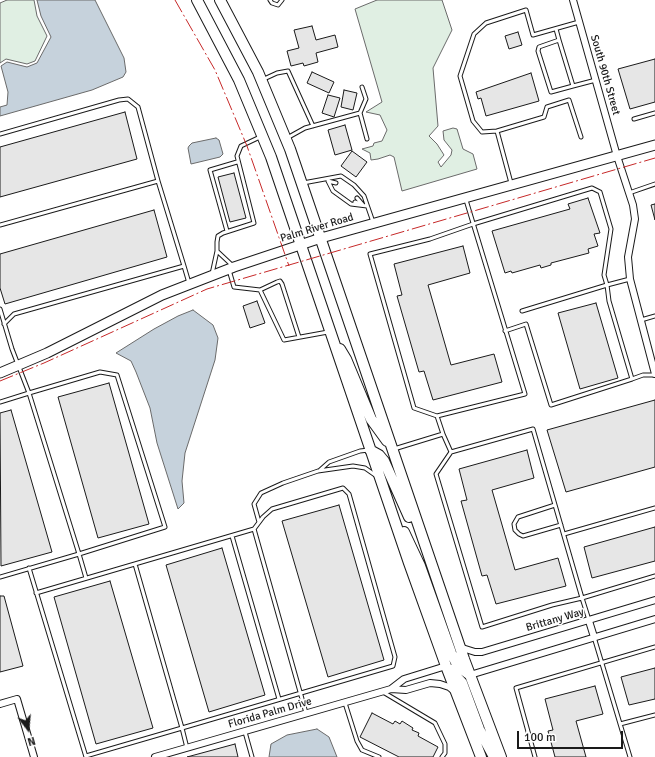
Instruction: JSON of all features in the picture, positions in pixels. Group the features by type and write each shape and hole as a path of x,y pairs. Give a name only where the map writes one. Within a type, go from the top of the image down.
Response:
{"main road":[{"path":"197,0 239,80 263,136 393,516 456,694 481,757"},
{"path":"220,0 261,80 286,139 321,238 459,647 501,757"},
{"path":"330,332 346,359 372,419 379,432 391,447"},
{"path":"370,450 375,451 384,462 431,566"},
{"path":"393,516 405,532 420,566 451,653 458,666 470,675"},
{"path":"446,666 462,683 479,729 494,757"}],"street":[{"name":"South 90th Street","path":"573,0 617,156 633,205 635,219 628,257 630,279 655,374"},
{"name":"Palm River Road","path":"0,373 162,295 189,283 231,268 321,238 655,145"},
{"name":"Brittany Way","path":"459,647 475,652 482,652 655,600"},
{"path":"470,675 655,619"},
{"path":"589,621 594,637"},
{"name":"Florida Palm Drive","path":"391,689 404,679 446,666"},
{"name":"Florida Palm Drive","path":"155,757 391,689 406,690 430,683 449,687 456,694"},
{"path":"0,704 18,699 34,757"}],"lane":[{"path":"270,0 272,3 278,5 282,0"},
{"path":"579,22 533,35 526,10 486,23 474,34 460,76 473,121 482,132 497,132 544,117 547,107 569,100 581,137"},
{"path":"556,28 573,86"},
{"path":"559,40 542,45 538,50 551,92 596,80"},
{"path":"261,80 277,73 288,71 313,126"},
{"path":"362,87 366,99 360,113 367,139"},
{"path":"0,134 119,100 128,99 138,107 158,181 189,283"},
{"path":"286,139 313,126 360,113"},
{"path":"634,119 655,113"},
{"path":"497,132 512,185"},
{"path":"212,275 217,251 216,242 218,236 227,231 254,223 237,162 238,150 240,146 263,136"},
{"path":"227,231 210,170 237,162"},
{"path":"302,183 327,180 341,176 354,185 364,196 374,223"},
{"path":"327,180 336,183"},
{"path":"327,180 333,186"},
{"path":"327,180 333,191 351,204 367,206"},
{"path":"0,225 158,181"},
{"path":"629,193 655,184"},
{"path":"466,198 473,224 505,331 525,394 437,416 414,408 370,254 430,239 473,224 592,188 600,192 611,229 604,275 609,301 632,379"},
{"path":"356,200 363,205"},
{"path":"217,251 231,268 234,287 260,290 280,281 299,337"},
{"path":"4,324 14,314 184,266"},
{"path":"522,311 630,279"},
{"path":"260,290 284,340 330,332"},
{"path":"0,309 29,393 86,578"},
{"path":"640,320 655,316"},
{"path":"505,331 526,324 551,405 643,375 655,374"},
{"path":"0,402 100,372 117,375 165,527 0,577"},
{"path":"437,416 451,452"},
{"path":"589,621 582,598 564,534 533,429 451,452 436,474 482,627 552,605 582,598 655,576"},
{"path":"391,447 443,434"},
{"path":"318,471 329,462 360,451 370,450"},
{"path":"259,522 254,504 261,493 283,483 318,471 353,466 364,468 380,478"},
{"path":"29,568 36,593 86,757 393,666 395,657 349,494 343,488 272,509 254,529 36,593"},
{"path":"555,505 518,516 514,524 515,530 518,534 523,536 561,525"},
{"path":"564,534 655,508"},
{"path":"254,529 306,714"},
{"path":"232,536 279,700"},
{"path":"135,564 187,748"},
{"path":"594,637 630,757"},
{"path":"535,757 516,688 655,647"},
{"path":"382,691 435,723 445,744 445,753 442,757"},
{"path":"345,702 357,741 362,750 379,757"},
{"path":"620,724 655,714"},
{"path":"244,731 252,757"}],"green space":[{"path":"7,0 34,0 37,16 47,36 35,61 27,64 6,59 0,63 0,3"},
{"path":"377,0 442,0 452,30 433,68 438,126 429,136 437,144 444,155 438,162 441,167 451,155 452,150 444,140 443,131 453,128 457,129 463,149 473,154 477,169 402,191 394,157 390,155 371,160 370,153 362,149 373,146 374,143 382,141 387,130 380,115 366,112 382,102 355,9"}],"shaded area":[{"path":"37,0 95,0 124,58 126,72 123,77 92,90 0,116 0,107 7,105 8,92 1,66 7,62 27,67 37,63 51,37 41,16"},
{"path":"216,138 219,140 223,154 220,157 191,164 188,148 189,146 192,143"},
{"path":"193,310 213,325 218,338 215,360 185,453 182,481 184,503 178,509 157,443 150,408 136,372 131,361 116,353 154,329"},
{"path":"317,729 329,737 337,757 269,757 271,744 287,735"}],"building":[{"path":"312,26 316,40 335,35 338,47 316,53 318,62 304,66 303,63 291,66 287,51 299,48 294,30"},
{"path":"518,32 522,45 509,49 505,36"},
{"path":"655,59 655,102 630,109 618,69"},
{"path":"312,72 334,82 329,93 307,83"},
{"path":"531,73 539,101 486,116 481,98 478,99 476,92"},
{"path":"344,90 357,93 353,110 341,107"},
{"path":"328,95 340,98 334,117 322,113"},
{"path":"125,112 137,159 0,197 0,147"},
{"path":"345,125 352,150 335,155 328,130"},
{"path":"352,151 367,162 356,177 341,166"},
{"path":"234,173 246,218 230,222 218,177"},
{"path":"588,198 600,233 594,234 598,246 588,249 589,253 551,263 551,265 541,268 540,265 512,273 511,271 505,273 492,231 570,209 568,204"},
{"path":"655,204 655,220 651,205"},
{"path":"154,210 167,257 5,304 0,288 0,254"},
{"path":"463,246 470,273 428,285 451,365 494,354 502,382 433,400 424,371 419,372 397,296 402,295 394,264"},
{"path":"257,301 265,323 250,328 243,306"},
{"path":"596,303 618,378 580,389 558,313"},
{"path":"109,383 149,524 98,538 58,397"},
{"path":"655,400 655,467 566,492 547,430"},
{"path":"11,410 52,552 1,566 0,413"},
{"path":"527,450 534,478 492,490 515,570 558,558 566,586 496,604 487,575 482,576 461,501 467,500 459,469"},
{"path":"339,505 384,660 328,677 282,521"},
{"path":"655,527 655,561 592,578 584,547"},
{"path":"222,548 265,695 209,712 166,565"},
{"path":"110,581 153,728 96,744 54,597"},
{"path":"0,596 4,596 23,666 0,672"},
{"path":"655,668 655,699 629,705 621,677"},
{"path":"595,686 603,714 576,721 586,757 555,757 548,731 553,730 545,699"},
{"path":"372,713 393,724 395,721 400,724 402,721 413,728 412,730 419,733 418,736 438,747 433,757 399,757 360,737"},
{"path":"235,744 238,757 187,757"}],"power":[{"path":"175,0 215,70 247,146 289,266"},
{"path":"0,381 44,363 207,289 655,158"}]}
